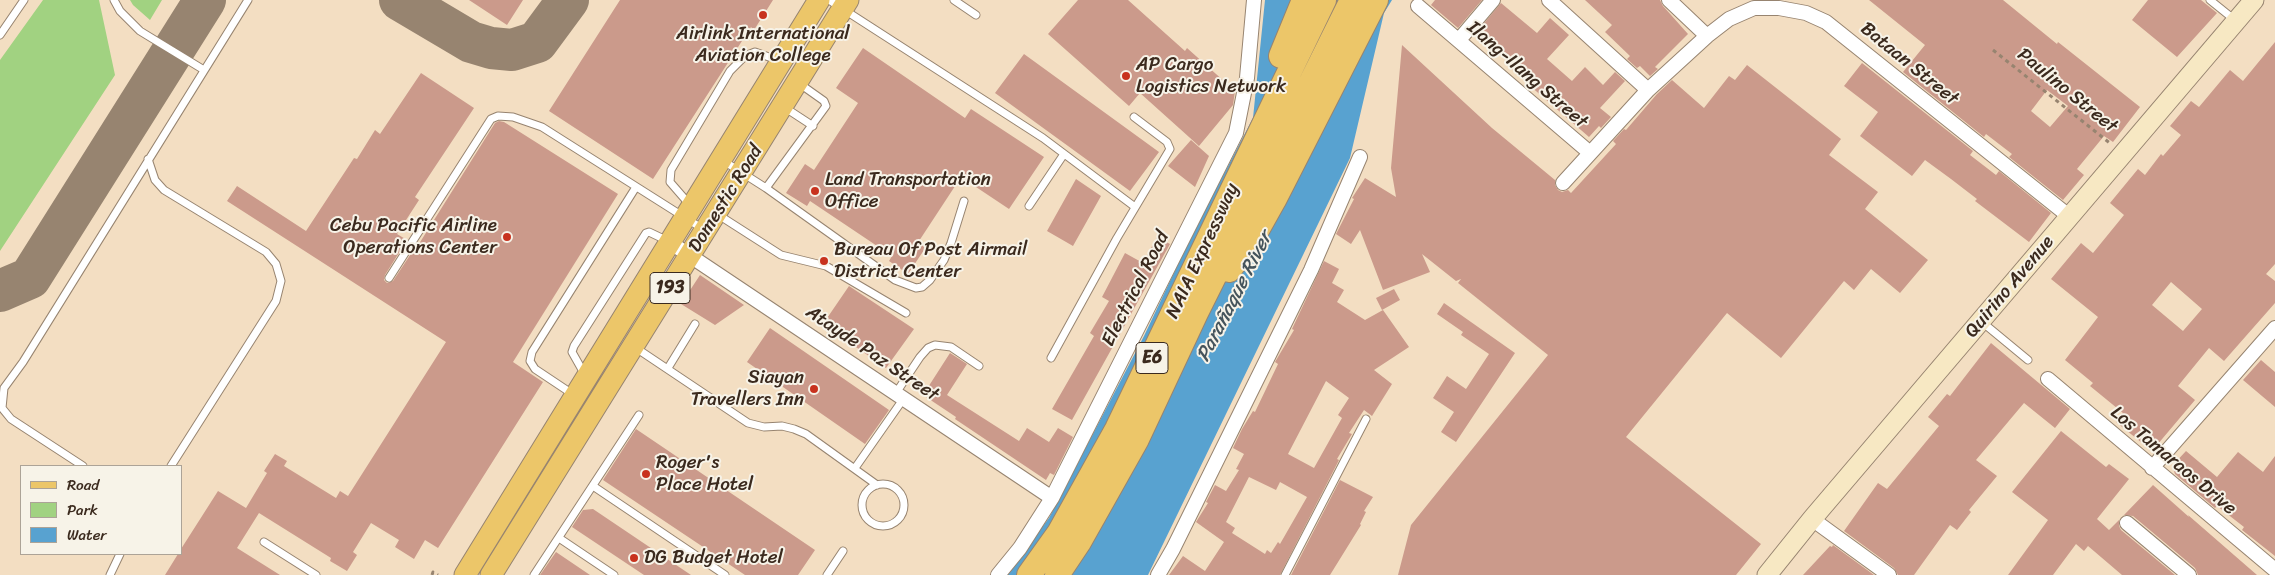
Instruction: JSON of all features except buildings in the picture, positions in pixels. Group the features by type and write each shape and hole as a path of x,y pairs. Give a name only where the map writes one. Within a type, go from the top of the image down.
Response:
{"highway":[{"path":"1259,132 1279,60 1304,0"},
{"name":"NAIA Expressway","path":"1029,575 1059,533 1117,428 1324,0"},
{"name":"NAIA Expressway","path":"1058,575 1080,542 1137,439 1196,313 1352,0"},
{"path":"1196,313 1251,241 1270,208 1376,0"}],"main road":[{"name":"Domestic Road","path":"465,575 819,0"},
{"name":"Quirino Avenue","path":"1767,575 1812,519 2254,0"},
{"name":"Domestic Road","path":"491,575 608,394 634,346 797,83 840,3"}],"street":[{"name":"Electrical Road","path":"998,575 1020,548 1052,498 1236,133 1247,78 1254,0"},
{"path":"1458,40 1494,0"},
{"path":"1549,0 1648,90"},
{"path":"1670,0 1707,36"},
{"name":"Ilang-Ilang Street","path":"1418,6 1589,152"},
{"name":"Bataan Street","path":"1563,183 1589,152 1648,90 1707,36 1729,19 1754,8 1779,8 1806,13 1826,22 2070,217"},
{"path":"1158,575 1173,549 1311,270 1360,157"},
{"name":"Atayde Paz Street","path":"671,242 1052,498"},
{"path":"2152,468 2275,328"},
{"name":"Los Tamaraos Drive","path":"2048,379 2275,570"},
{"path":"1812,519 1889,575"},
{"path":"2127,523 2189,575"}],"lane":[{"path":"0,34 24,0"},
{"path":"114,0 120,11 140,31 204,70"},
{"path":"80,465 11,419 2,408 4,388 28,354 248,0"},
{"path":"954,0 976,15"},
{"path":"2210,0 2236,21"},
{"path":"840,3 1035,133 1136,208"},
{"path":"689,213 670,182 671,170 730,71 746,56 755,52 780,61"},
{"path":"766,188 826,106 824,101 797,83"},
{"path":"783,106 813,126"},
{"path":"389,278 491,119 498,116 513,117 542,128 636,188 781,255 826,266 906,313"},
{"path":"1051,358 1170,149 1167,142 1134,117"},
{"path":"1029,206 1064,154"},
{"path":"148,159 155,180 164,190 266,252 276,264 281,281 276,300 172,465"},
{"path":"721,159 766,188 894,280 916,288 922,287 930,280 944,260 958,226 964,201"},
{"path":"581,387 535,369 530,361 532,352 636,188"},
{"path":"581,387 572,352 574,346 646,233 649,232 671,242"},
{"path":"1981,321 2028,360"},
{"path":"668,368 694,324"},
{"path":"855,468 900,396 920,357 928,348 935,345 951,347 979,366"},
{"path":"634,346 748,423 764,427 782,426 806,434 877,485 891,485 902,495 905,509 902,516 891,525 884,526 871,522 863,512 862,505 866,492 877,485"},
{"path":"534,575 640,415"},
{"path":"1285,575 1366,419"},
{"path":"593,486 725,575"},
{"path":"559,538 614,575"},
{"path":"264,542 316,575"},
{"path":"827,575 843,551"},
{"path":"110,575 120,555"}],"path":[{"name":"Paulino Street","path":"1994,50 2123,154"},
{"path":"432,575 433,572 438,575"}],"green space":[{"path":"43,0 99,0 115,75 0,251 0,60"},
{"path":"130,0 162,0 150,20"}],"water":[{"name":"Parañaque River","path":"1265,0 1392,0 1384,13 1350,158 1148,575 1006,575 1049,518 1144,336 1190,239 1253,118"}],"taxiway":[{"path":"0,291 30,278 205,0"},
{"path":"400,0 471,42 491,48 512,50 537,42 568,0"}],"place":[{"name":"Airlink International Aviation College","path":"763,15"},
{"name":"AP Cargo Logistics Network","path":"1126,76"},
{"name":"Land Transportation Office","path":"815,191"},
{"name":"Cebu Pacific Airline Operations Center","path":"507,237"},
{"name":"Bureau Of Post Airmail District Center","path":"824,261"},
{"name":"Siayan Travellers Inn","path":"814,389"},
{"name":"Roger's Place Hotel","path":"646,474"},
{"name":"DG Budget Hotel","path":"634,558"}]}
